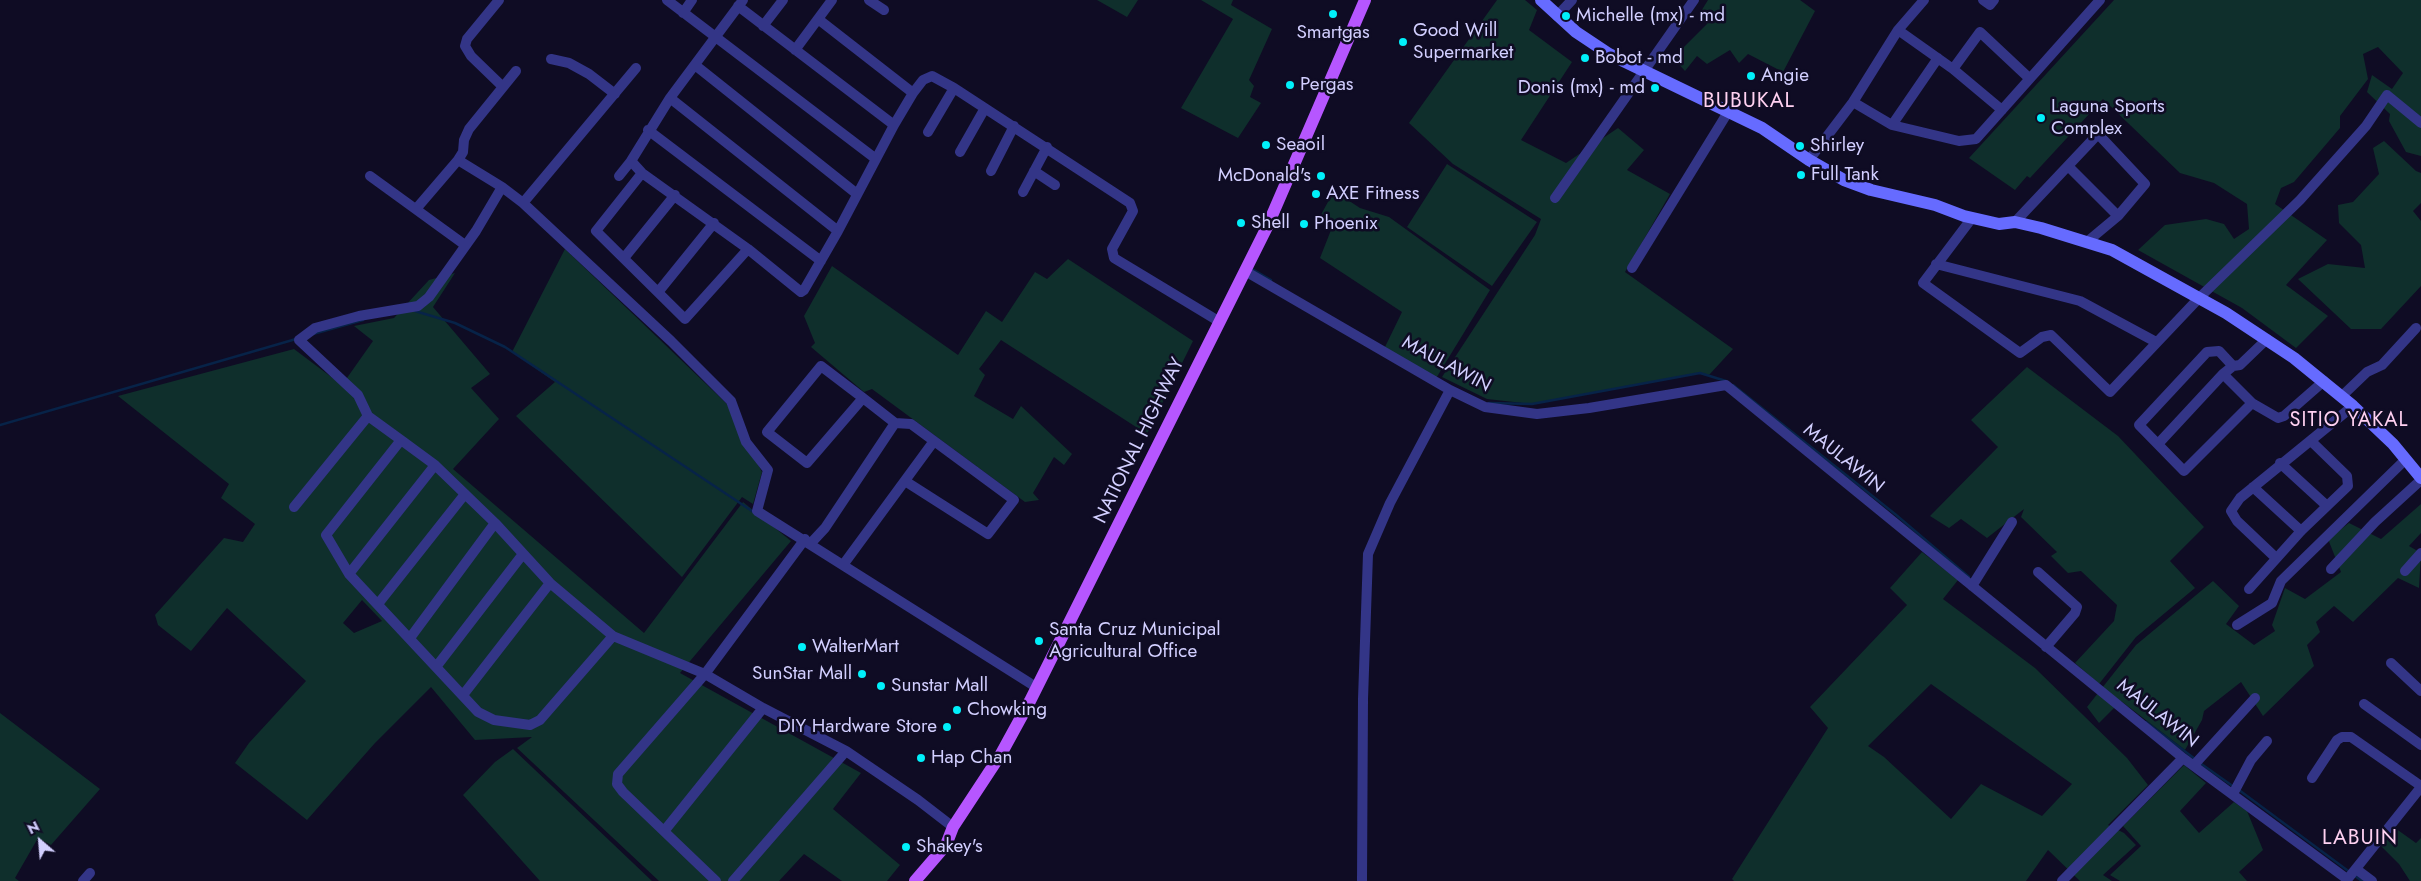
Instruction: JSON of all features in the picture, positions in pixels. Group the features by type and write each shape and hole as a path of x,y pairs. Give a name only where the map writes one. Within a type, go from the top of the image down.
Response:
{"main road":[{"name":"NATIONAL HIGHWAY","path":"915,881 946,845 953,827 1001,754 1036,687 1245,272 1282,193 1365,0"},
{"path":"1542,0 1557,16 1594,44 1762,128 1809,160 1858,186 1935,205 1972,218 1998,224 2015,222 2088,241 2112,250 2199,298 2267,339 2342,396 2417,469"}],"street":[{"path":"499,0 467,39 465,46 471,56 503,87"},
{"path":"667,0 876,160"},
{"path":"683,12 692,0"},
{"path":"763,26 783,0"},
{"path":"795,50 832,0"},
{"path":"870,0 884,10"},
{"path":"1557,16 1572,0"},
{"path":"1556,198 1694,0"},
{"path":"1809,160 1853,102 1898,30 1924,0"},
{"path":"1983,0 1990,5 1994,0"},
{"path":"1853,102 1892,125 1959,141 1976,139 2100,0"},
{"path":"619,176 631,161 648,130 695,65 714,35 740,3 763,26 894,125"},
{"path":"818,19 913,93"},
{"path":"1898,30 1953,69 2002,110"},
{"path":"1953,69 1980,32 2029,78"},
{"path":"1892,125 1938,58"},
{"path":"551,59 569,63 582,70 615,94"},
{"path":"695,65 857,194"},
{"path":"523,203 636,68"},
{"path":"416,209 458,160 463,152 464,140 469,129 516,71"},
{"path":"631,161 642,173 748,249 801,292 821,262 913,93 927,77 932,76 1047,147 1130,203 1133,211 1112,250 1114,258 1220,322"},
{"path":"928,132 954,88"},
{"path":"1972,218 1923,283 2020,354 2042,337 2051,336 2110,392 2199,298 2300,200 2366,126 2387,95 2421,123"},
{"path":"670,98 838,231"},
{"path":"960,152 985,108"},
{"path":"1632,268 1728,112"},
{"path":"991,171 1014,126"},
{"path":"648,130 821,262"},
{"path":"2015,222 2069,167 2098,134 2145,184 2118,216 2088,241"},
{"path":"1022,192 1047,147"},
{"path":"458,160 502,187 523,203 671,341 731,401 746,442 768,470 757,511 1036,687"},
{"path":"2069,167 2118,216"},
{"path":"1034,170 1055,186"},
{"path":"642,173 596,231 659,291 685,319 748,249"},
{"path":"370,176 465,245"},
{"path":"502,187 490,211 429,297 418,306 359,316 315,328 299,340 358,396 368,416 435,465 495,524 550,583 613,636 705,674 763,708 846,751 918,800 953,827"},
{"path":"624,258 675,195"},
{"path":"659,291 714,224"},
{"path":"1936,264 2080,301 2156,342"},
{"name":"MAULAWIN","path":"1245,272 1450,390 1486,408 1536,414 1588,408 1726,385 2183,758 2346,880"},
{"path":"2342,396 2367,372 2382,365 2416,328"},
{"path":"2158,444 2223,374 2233,366 2240,365 2267,339"},
{"path":"2233,366 2219,352 2207,352 2139,425 2184,471 2252,403"},
{"path":"863,398 807,463 767,432 821,366 863,398 894,423 911,424 1014,500 988,534 905,481"},
{"path":"2223,374 2252,403 2278,418 2284,416 2324,381"},
{"path":"1362,881 1363,699 1368,554 1390,503 1450,390"},
{"path":"2276,558 2236,521 2231,511 2240,498 2280,463 2311,442 2353,406"},
{"path":"294,507 368,416"},
{"path":"716,881 624,792 617,784 618,774 705,674 808,542 825,528 894,423"},
{"path":"401,440 326,535 349,574 478,712 494,720 530,725 551,710 613,636"},
{"path":"843,565 934,441"},
{"path":"2249,589 2301,531 2348,486 2349,482 2346,476 2311,442"},
{"path":"2280,463 2327,506"},
{"path":"349,574 435,465"},
{"path":"2332,569 2375,522 2417,469"},
{"path":"2237,624 2272,603 2281,581 2417,469"},
{"path":"2253,487 2301,531"},
{"path":"378,604 465,494"},
{"path":"1972,586 2012,522"},
{"path":"410,638 495,524"},
{"path":"2405,570 2421,553"},
{"path":"436,667 523,554"},
{"path":"2038,572 2077,607 2075,613 2046,647"},
{"path":"463,695 550,583"},
{"path":"2391,664 2421,691"},
{"path":"2194,765 2254,698"},
{"path":"2364,704 2421,746"},
{"path":"665,830 763,708"},
{"path":"2312,778 2338,740 2342,737 2350,737 2421,787 2346,880"},
{"path":"2233,794 2248,766 2267,741"},
{"path":"733,881 846,751"},
{"path":"2062,881 2183,758"},
{"path":"2356,869 2372,881"}],"green space":[{"path":"1097,0 1138,0 1127,17"},
{"path":"1201,0 1233,0 1231,5 1272,29 1249,80 1254,86 1250,97 1261,103 1238,138 1181,108 1233,19"},
{"path":"1497,0 1525,0 1537,10 1529,30 1572,62 1521,140 1566,163 1618,128 1644,150 1627,170 1670,194 1625,272 1733,349 1709,375 1699,373 1532,404 1487,399 1442,377 1535,235 1541,219 1453,164 1409,123"},
{"path":"1708,0 1800,0 1815,11 1783,72 1748,54 1739,63 1730,50 1707,64 1697,56 1685,71 1673,58 1707,24 1700,13"},
{"path":"2114,0 2421,0 2421,156 2406,152 2389,121 2390,114 2367,92 2372,75 2392,89 2403,73 2378,47 2363,54 2368,79 2340,116 2340,128 2294,182 2281,188 2275,204 2327,240 2286,285 2328,316 2296,348 2242,308 2138,250 2165,225 2206,219 2224,224 2234,239 2249,229 2247,204 2214,183 2180,173 2103,99 2030,178 2027,176 2015,190 1969,158"},
{"path":"2384,141 2416,171 2421,173 2421,203 2413,211 2421,221 2421,286 2381,329 2351,329 2298,279 2328,264 2365,268 2361,245 2339,223 2338,205 2353,202 2379,174 2373,148"},
{"path":"1447,164 1537,222 1492,286 1407,227"},
{"path":"1334,191 1360,208 1389,217 1490,290 1435,380 1385,347 1402,312 1320,258 1331,230 1318,220"},
{"path":"565,249 727,404 762,472 753,504 742,497 682,577 516,416 555,382 512,352"},
{"path":"1068,259 1193,341 1147,434 1001,340 979,369 985,375 974,396 1013,419 1021,406 1072,454 1064,465 1054,457 1033,493 1039,500 1025,502 872,389 864,392 811,347 815,343 804,316 832,266 958,355 986,311 1002,322 1035,272 1047,279"},
{"path":"455,273 433,307 490,374 471,388 499,419 453,469 644,633 743,502 791,541 680,673 861,773 833,809 900,865 887,881 842,881 804,854 779,881 659,881 517,748 532,737 475,740 431,687 375,743 307,820 235,763 249,743 306,681 227,608 191,651 158,625 155,615 224,538 243,542 255,524 221,498 229,484 118,396 294,349 342,385 373,341 354,326 394,318 429,280","holes":["362,600 382,621 354,633 343,623"]},
{"path":"2027,367 2118,436 2204,527 2170,561 2195,588 2136,637 2099,684 2075,663 2114,621 2117,605 2081,571 2068,573 2051,556 2057,552 2021,517 2024,509 1987,538 1961,519 1949,528 1930,516 1998,447 1971,420"},
{"path":"2421,504 2421,533 2409,546 2421,553 2419,588 2398,578 2353,622 2334,606 2316,622 2320,632 2307,645 2314,666 2263,716 2241,682 2204,711 2202,720 2185,750 2121,701 2099,723 2087,707 2136,645 2213,581 2239,606 2226,624 2254,645 2275,631 2272,625 2285,588 2305,599 2341,572 2328,539 2349,523 2381,539"},
{"path":"1922,552 1958,580 1943,599 2035,668 2127,758 2148,785 2108,825 2124,833 2136,845 2103,875 2112,881 2080,881 2048,850 2026,881 1734,881 1732,879 1828,728 1810,707 1907,605 1890,588","holes":["1931,684 2072,784 2042,816 1981,784 1951,819 1884,757 1868,746"]},
{"path":"0,713 100,789 51,845 38,838 15,878 19,881 0,881"},
{"path":"513,749 652,881 540,881 463,795 495,762"},
{"path":"2184,765 2206,783 2180,811 2199,833 2234,802 2247,811 2263,850 2239,872 2247,881 2120,881 2110,875 2141,846 2123,826"},
{"path":"2395,828 2416,843 2421,838 2421,881 2410,881 2399,864 2381,846"}],"waterway":[{"path":"1252,269 1271,280"},
{"path":"415,311 455,323 505,347 755,513"},
{"path":"313,334 363,320"},
{"path":"0,425 296,339"},
{"path":"1489,403 1532,404 1700,373 1726,381"},
{"path":"1733,385 1895,514 1969,577"},
{"path":"2146,722 2195,759"},
{"path":"2200,763 2234,787"},
{"path":"2239,790 2351,873"},
{"path":"2355,876 2362,881"}],"place":[{"name":"Smartgas","path":"1333,14"},
{"name":"Michelle (mx) - md","path":"1566,16"},
{"name":"Good Will Supermarket","path":"1403,42"},
{"name":"Bobot - md","path":"1585,58"},
{"name":"Angie","path":"1751,76"},
{"name":"Pergas","path":"1290,85"},
{"name":"Donis (mx) - md","path":"1655,88"},
{"name":"Laguna Sports Complex","path":"2041,118"},
{"name":"Seaoil","path":"1266,145"},
{"name":"Shirley","path":"1800,146"},
{"name":"Full Tank","path":"1801,175"},
{"name":"McDonald's","path":"1321,176"},
{"name":"AXE Fitness","path":"1316,194"},
{"name":"Shell","path":"1241,223"},
{"name":"Phoenix","path":"1304,224"},
{"name":"Santa Cruz Municipal Agricultural Office","path":"1039,641"},
{"name":"WalterMart","path":"802,647"},
{"name":"SunStar Mall","path":"862,674"},
{"name":"Sunstar Mall","path":"881,686"},
{"name":"Chowking","path":"957,710"},
{"name":"DIY Hardware Store","path":"947,727"},
{"name":"Hap Chan","path":"921,758"},
{"name":"Shakey's","path":"906,847"}],"district":[{"name":"BUBUKAL","path":"1749,102"},
{"name":"SITIO YAKAL","path":"2349,421"},
{"name":"LABUIN","path":"2360,839"}]}
